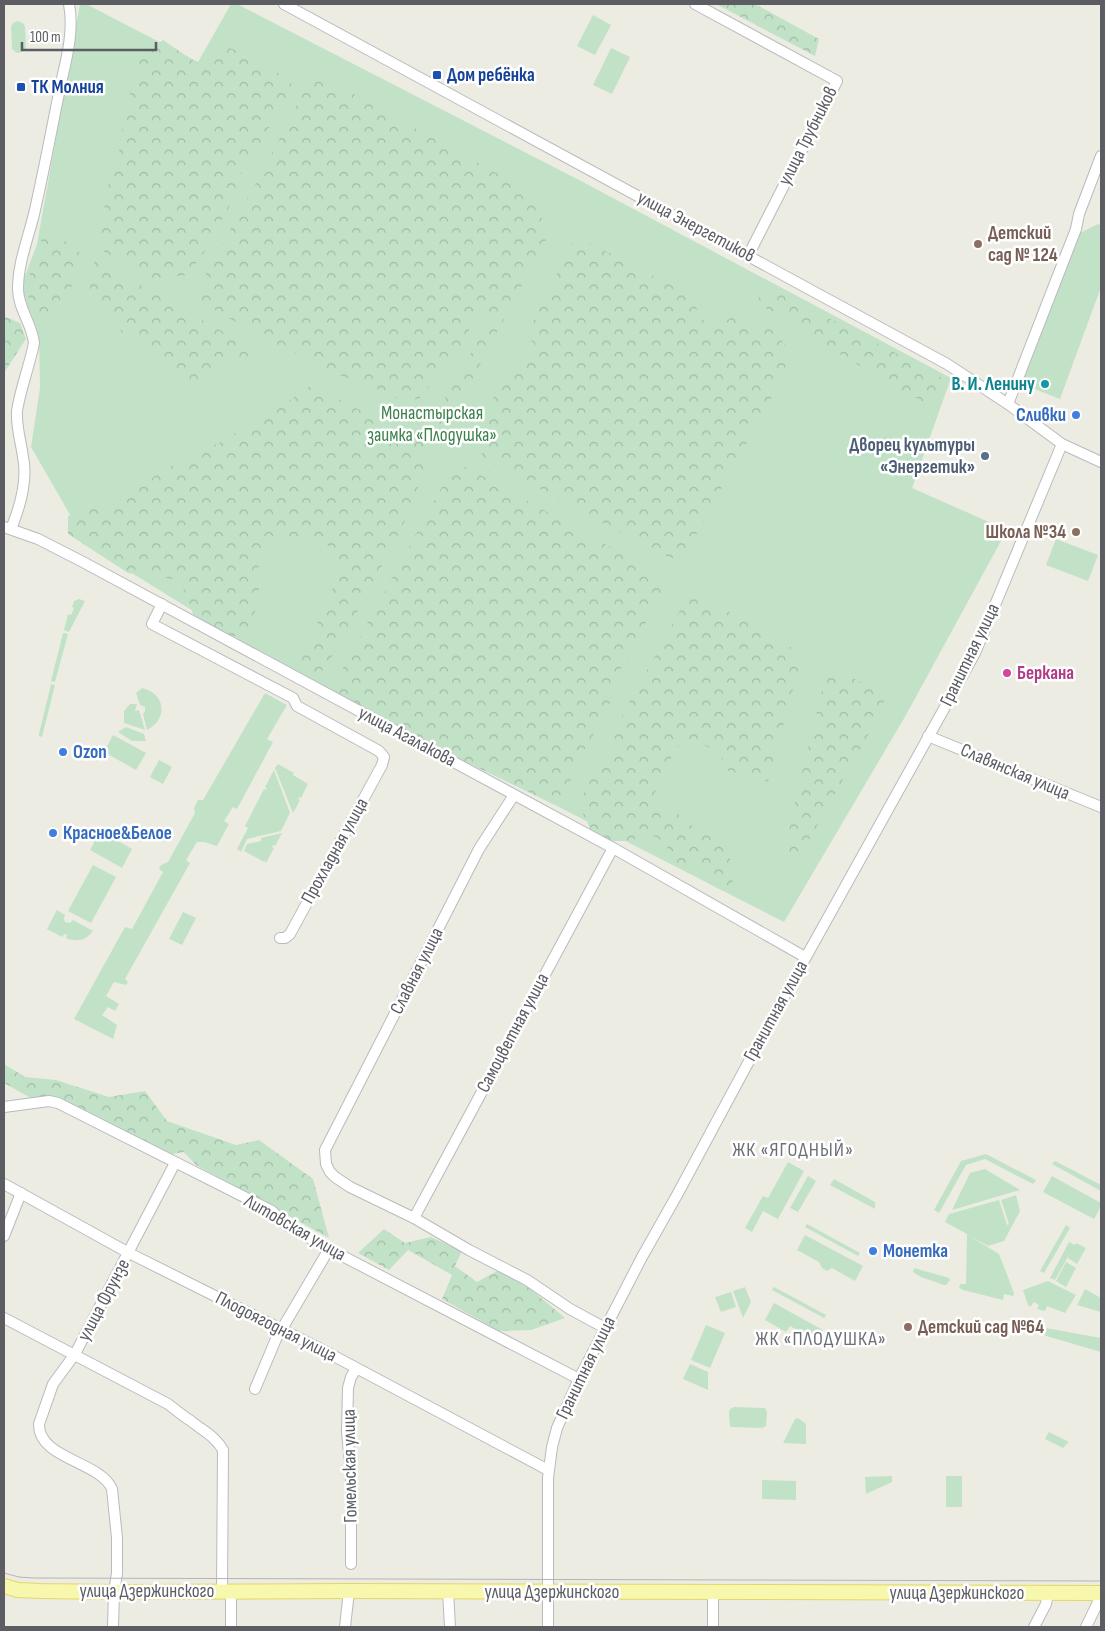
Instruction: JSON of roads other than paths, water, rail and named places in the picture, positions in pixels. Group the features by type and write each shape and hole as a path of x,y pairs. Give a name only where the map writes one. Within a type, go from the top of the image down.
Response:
{"main road":[{"name":"улица Дзержинского","path":"4,1586 18,1590 41,1592 448,1591 1101,1594"}],"street":[{"path":"7,528 17,515 24,475 24,459 17,423 18,410 34,343 33,332 18,297 20,266 34,215 68,53 71,22 69,4"},
{"name":"улица Энергетиков","path":"284,4 948,364 1008,404 1062,444 1101,462"},
{"name":"улица Трубников","path":"695,4 837,81 748,256"},
{"path":"1008,404 1064,262 1076,229 1079,214 1101,156"},
{"name":"Гранитная улица","path":"548,1627 548,1470 557,1428 579,1379 642,1257 805,957 975,653 1062,444"},
{"name":"улица Агалакова","path":"7,528 55,547 162,604 613,848 805,957"},
{"name":"Прохладная улица","path":"162,604 152,624 293,698 297,706 379,751 384,757 382,765 290,934 285,938 280,938"},
{"name":"Славянская улица","path":"928,736 1101,807"},
{"name":"Славная улица","path":"414,1218 350,1187 335,1177 326,1164 325,1150 480,849 514,795"},
{"name":"Самоцветная улица","path":"414,1218 613,848"},
{"name":"Литовская улица","path":"4,1107 49,1102 58,1103 272,1211 286,1225 329,1249 579,1379"},
{"name":"улица Фрунзе","path":"114,1592 117,1573 117,1538 114,1495 110,1483 102,1476 57,1451 41,1437 38,1430 53,1384 75,1354 175,1163"},
{"name":"Плодоягодная улица","path":"4,1184 129,1253 317,1347 548,1470"},
{"path":"4,1236 21,1193"},
{"path":"414,1218 469,1250 527,1280 570,1309 605,1328"},
{"path":"255,1389 281,1330 329,1249"},
{"path":"4,1318 168,1404 219,1442 223,1450 226,1591 231,1627"},
{"name":"Гомельская улица","path":"351,1564 350,1474 347,1432 348,1388 351,1377 356,1369"},
{"path":"345,1627 349,1591"},
{"path":"448,1591 450,1627"},
{"path":"113,1627 114,1592"},
{"path":"713,1593 713,1627"},
{"path":"1034,1627 1046,1604 1048,1593"},
{"path":"1086,1627 1101,1594"}],"tram line":[{"path":"4,1573 33,1578 1101,1581"}],"place":[{"name":"Дом ребёнка","path":"437,75"},
{"name":"ТК Молния","path":"21,87"},
{"name":"Детский сад № 124","path":"978,244"},
{"name":"В. И. Ленину","path":"1045,384"},
{"name":"Сливки","path":"1076,415"},
{"name":"Дворец культуры «Энергетик»","path":"985,456"},
{"name":"Школа №34","path":"1076,532"},
{"name":"Беркана","path":"1007,673"},
{"name":"Ozon","path":"63,752"},
{"name":"Красное&Белое","path":"53,833"},
{"name":"Монетка","path":"873,1251"},
{"name":"Детский сад №64","path":"908,1327"}],"district":[{"name":"ЖК «ЯГОДНЫЙ»","path":"793,1150"},
{"name":"ЖК «ПЛОДУШКА»","path":"821,1339"}],"park label":[{"name":"Монастырская заимка «Плодушка»","path":"432,424"}]}
